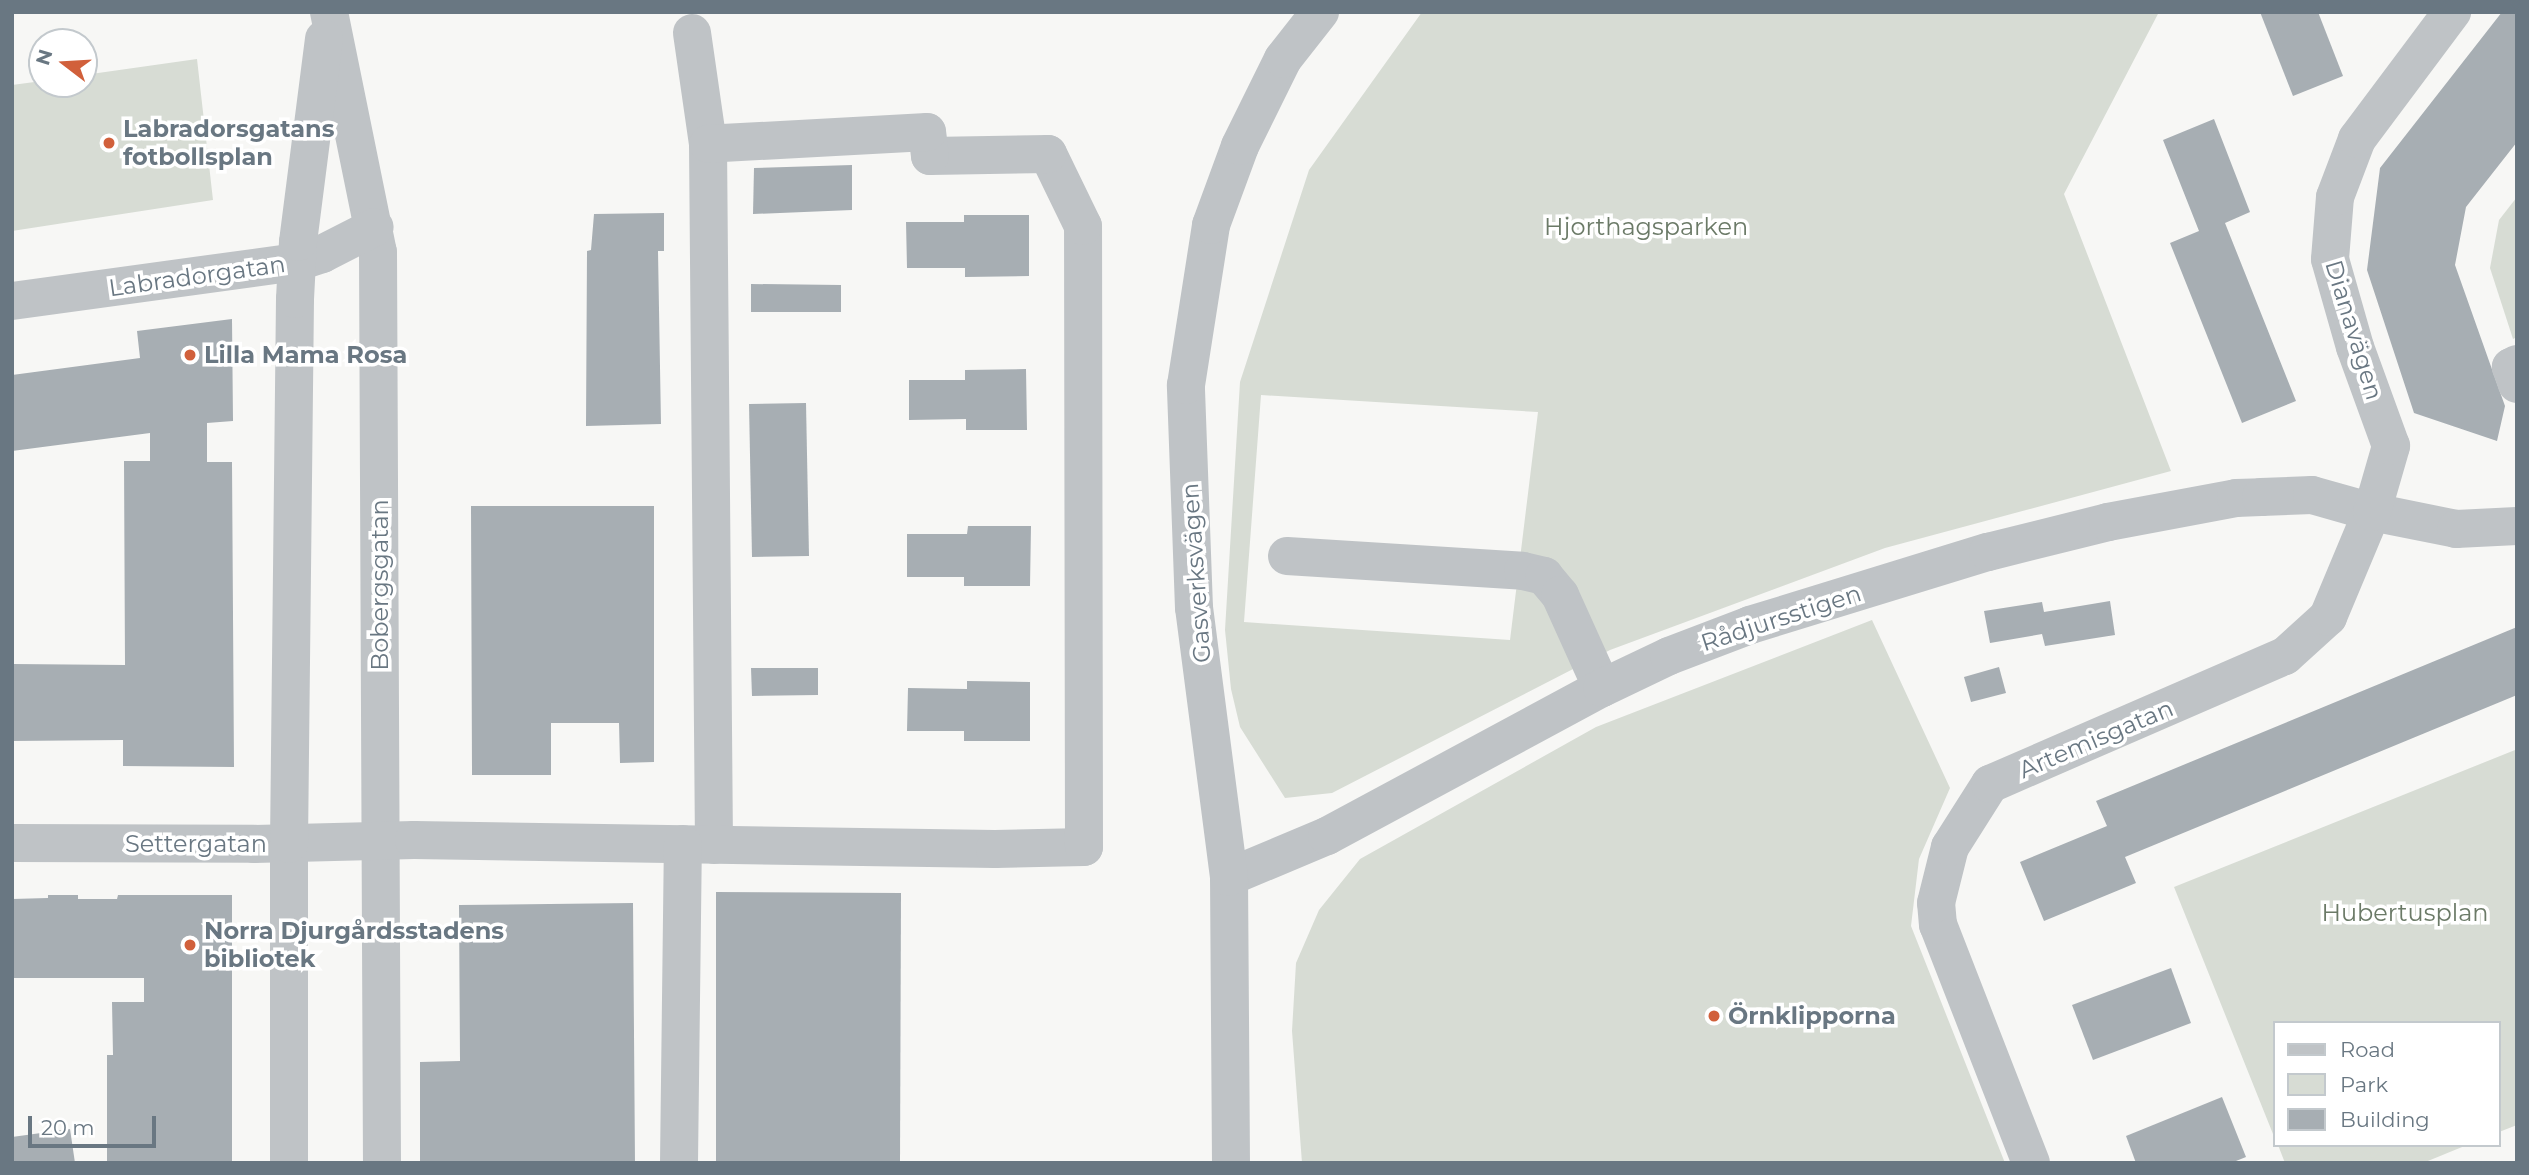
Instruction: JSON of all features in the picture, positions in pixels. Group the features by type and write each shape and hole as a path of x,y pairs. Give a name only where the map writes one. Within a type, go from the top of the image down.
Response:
{"street":[{"name":"Bobergsgatan","path":"328,12 379,252 382,1163"},
{"name":"Bobergsgatan","path":"289,1163 289,844 295,299 328,12"},
{"name":"Gasverksvägen","path":"1231,1163 1229,877 1194,608 1186,385 1211,225 1240,146 1283,59 1320,12"},
{"name":"Dianavägen","path":"2372,512 2391,446 2355,346 2330,259 2335,197 2357,139 2452,12"},
{"path":"679,1163 699,845 708,144 692,33"},
{"name":"Settergatan","path":"12,843 289,844 380,841 995,849 1084,847 1083,226 1048,154 930,156 927,132 708,144"},
{"name":"Labradorgatan","path":"12,301 298,262 322,254 375,227"},
{"path":"2517,364 2511,367 2517,384"},
{"name":"Rådjursstigen","path":"1229,877 1327,836 1602,688 1669,656 1750,625 1989,552 2108,522 2236,498 2312,495 2372,512"},
{"path":"2372,512 2456,529 2517,526"},
{"name":"Artemisgatan","path":"2031,1163 1938,925 1936,902 1950,847 1990,785 2285,656 2328,617 2372,512"},
{"path":"1287,556 1523,571 1544,576 1560,595 1602,688"}],"green space":[{"name":"Hjorthagsparken","path":"1422,12 2159,12 2064,194 2171,471 1885,548 1610,650 1332,793 1285,798 1240,727 1231,689 1225,630 1240,382 1309,170","holes":["1261,395 1538,412 1510,640 1244,622"]},
{"name":"Labradorsgatans fotbollsplan","path":"197,59 213,200 12,231 12,85 28,83 28,98 98,98 98,73"},
{"path":"2517,197 2517,337 2513,339 2490,268 2499,220"},
{"path":"1872,620 1950,788 1919,859 1911,926 2005,1163 1302,1163 1292,1031 1296,963 1319,910 1360,859 1596,727"},
{"name":"Hubertusplan","path":"2515,750 2517,1125 2501,1131 2501,1021 2274,1021 2274,1137 2174,887"},
{"path":"2279,1147 2462,1147 2423,1163 2285,1163"}],"building":[{"path":"2260,12 2318,12 2343,76 2293,96"},
{"path":"2502,12 2517,12 2517,142 2466,207 2455,265 2505,406 2497,441 2414,413 2367,270 2380,168"},
{"path":"2214,119 2250,212 2225,223 2296,401 2242,423 2170,243 2199,231 2163,140"},
{"path":"852,165 852,210 753,214 754,168"},
{"path":"664,213 664,251 658,251 661,424 586,426 587,251 591,250 594,214"},
{"path":"964,215 1029,215 1029,276 965,277 965,268 907,268 906,222 964,222"},
{"path":"751,284 841,285 841,312 751,312"},
{"path":"232,319 233,421 207,423 207,462 232,462 234,767 123,766 123,740 12,741 12,664 125,665 124,461 150,461 150,433 12,451 12,375 140,358 137,331"},
{"path":"1026,369 1027,430 966,430 966,419 909,420 909,380 965,380 965,370"},
{"path":"806,403 809,556 752,557 749,404"},
{"path":"471,506 654,506 654,762 620,763 619,723 551,723 551,775 472,775"},
{"path":"968,526 1031,526 1030,586 964,586 964,577 907,577 907,534 967,534"},
{"path":"2110,601 2115,635 2045,646 2042,634 1990,643 1984,611 2042,602 2044,612"},
{"path":"2517,627 2517,695 2125,857 2136,883 2044,921 2020,862 2107,826 2096,801"},
{"path":"1999,667 2006,693 1971,702 1964,677"},
{"path":"751,668 818,668 818,695 752,696"},
{"path":"967,681 1030,682 1030,741 964,741 964,731 907,731 908,688 967,689"},
{"path":"716,892 901,893 900,1163 716,1163"},
{"path":"48,895 78,895 78,899 117,899 118,895 232,895 232,1163 107,1163 107,1055 113,1055 112,1002 144,1002 144,978 12,978 12,899 48,898"},
{"path":"633,903 635,1163 420,1163 420,1062 460,1061 459,905"},
{"path":"2171,968 2191,1023 2093,1060 2072,1005"},
{"path":"2222,1097 2246,1157 2231,1163 2136,1163 2126,1136"},
{"path":"70,1129 75,1163 12,1163 12,1137"}],"place":[{"name":"Labradorsgatans fotbollsplan","path":"109,143"},
{"name":"Lilla Mama Rosa","path":"190,355"},
{"name":"Norra Djurgårdsstadens bibliotek","path":"190,945"},
{"name":"Örnklipporna","path":"1714,1016"}]}
